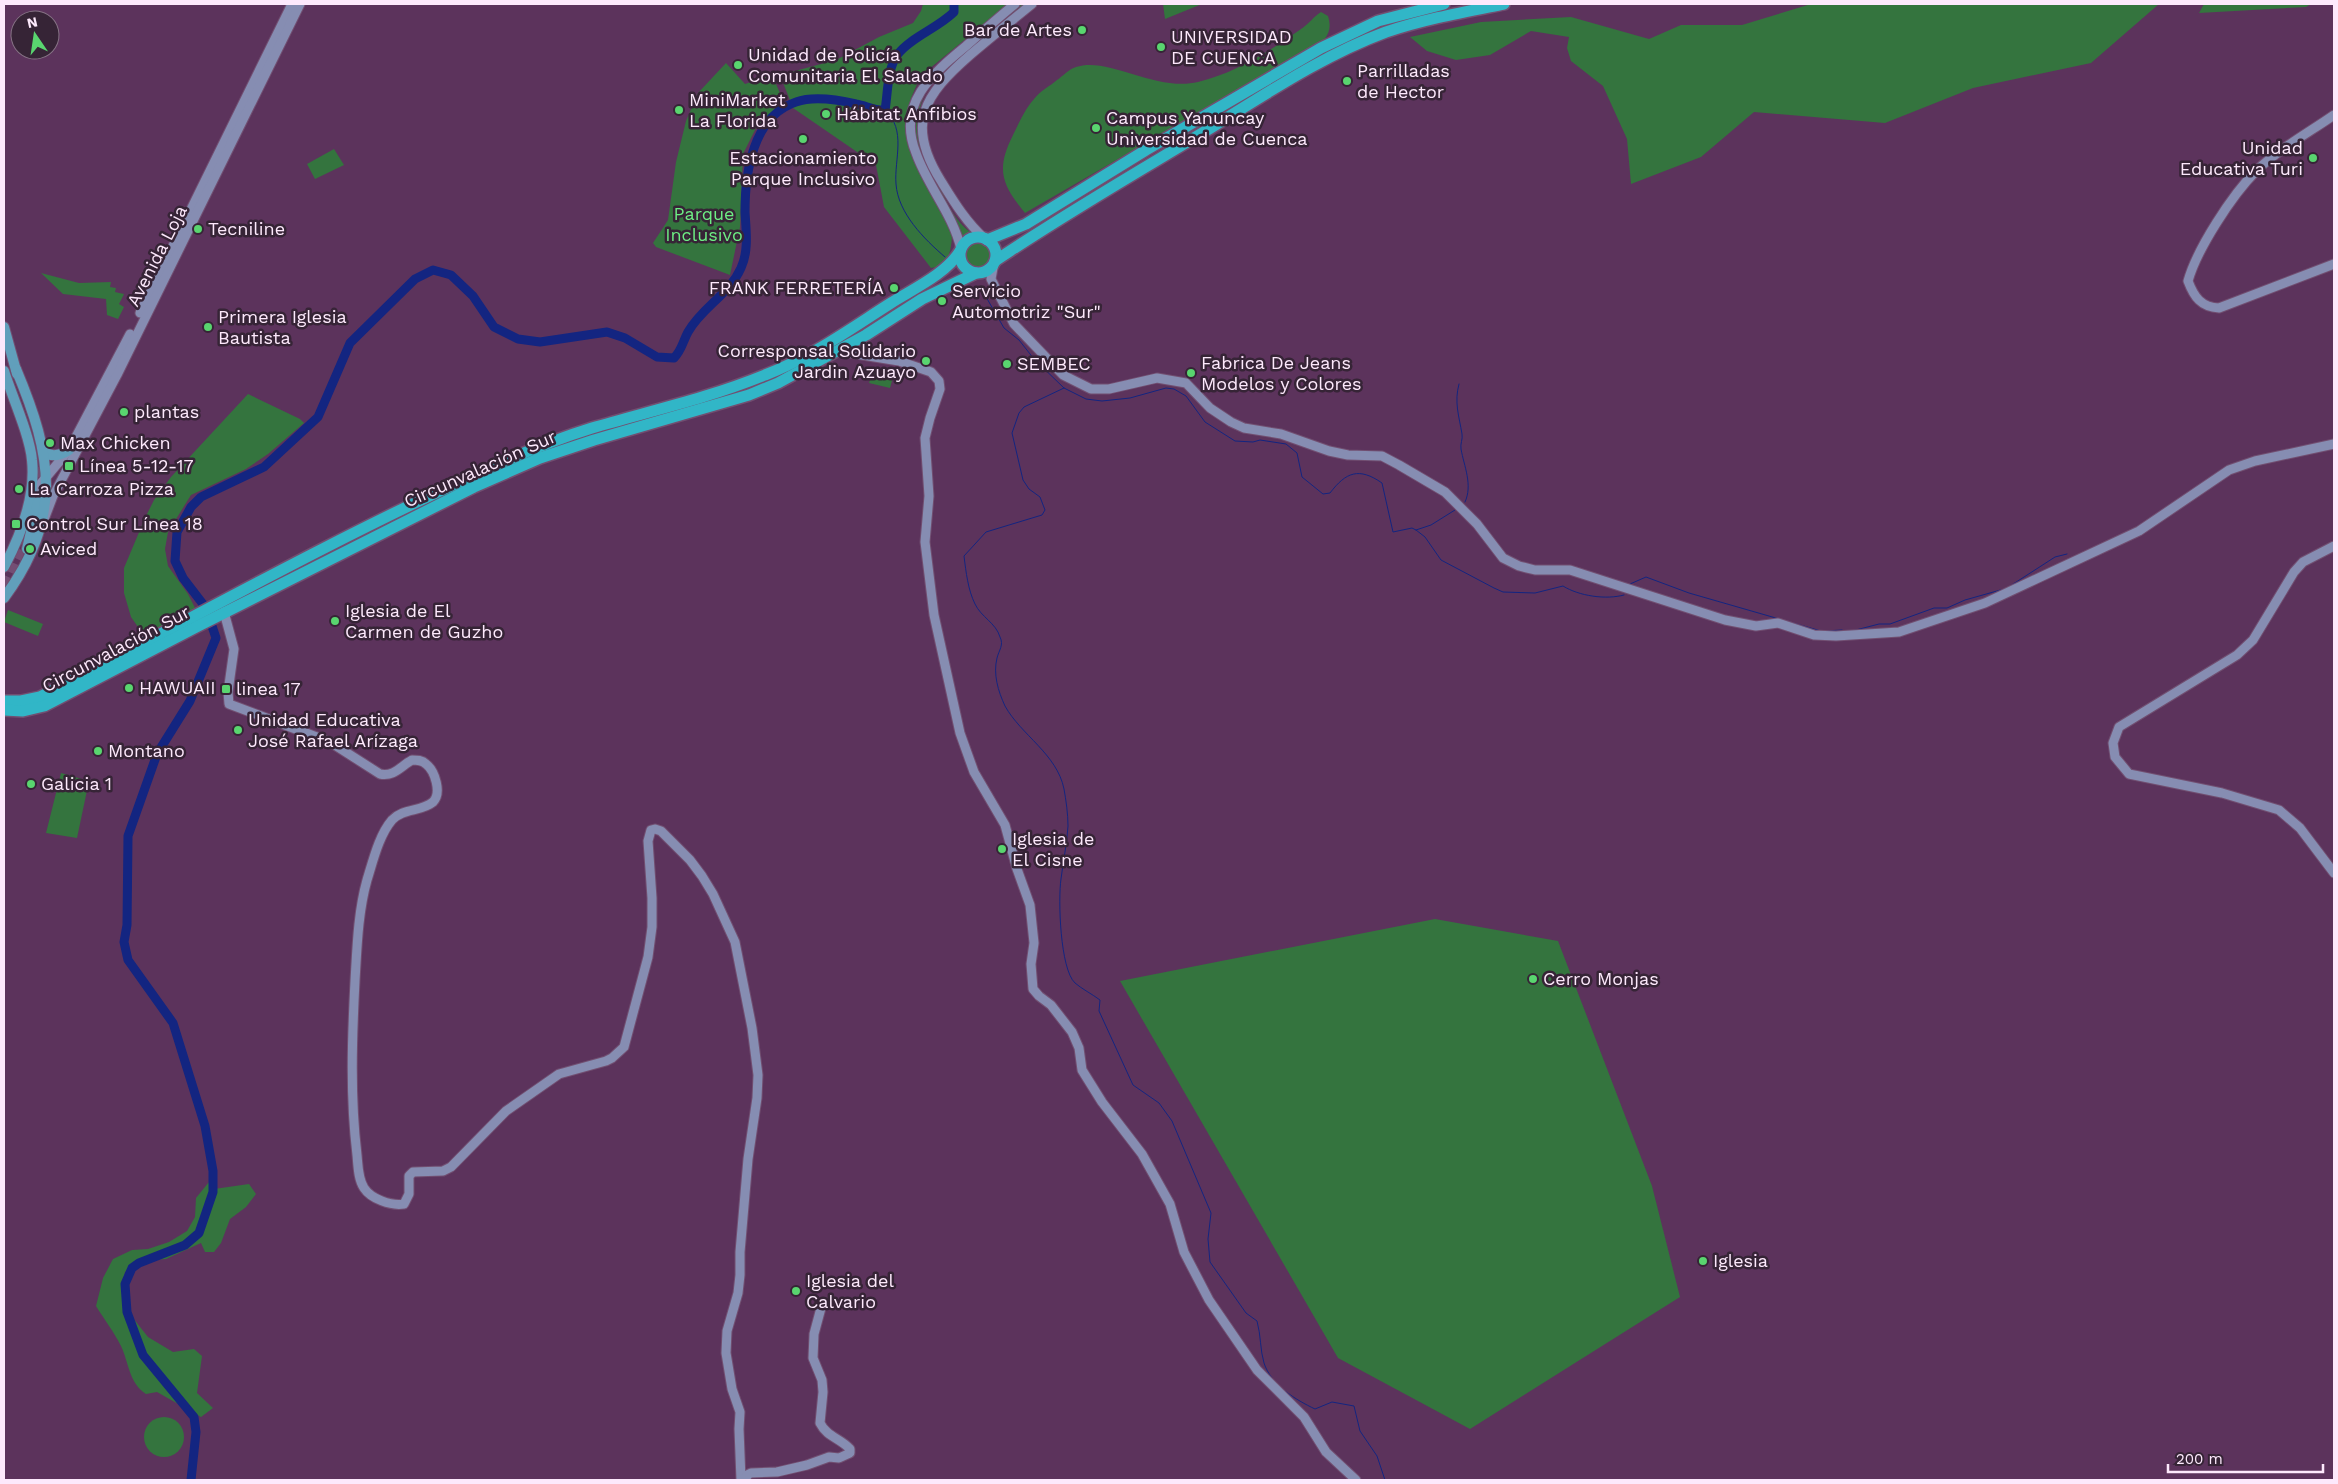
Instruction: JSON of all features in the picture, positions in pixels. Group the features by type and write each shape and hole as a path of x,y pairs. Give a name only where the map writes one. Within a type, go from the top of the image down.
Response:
{"highway":[{"name":"Circunvalación Sur","path":"220,610 443,490 537,447 590,429 726,390 780,369 835,339 917,287 948,264 969,240 978,237 986,239 1026,224 1284,68 1337,40 1396,15 1444,4"},
{"name":"Circunvalación Sur","path":"4,701 21,701 40,697 474,487 540,458 594,440 749,395 778,383 866,335 922,299 977,273 988,270 994,262 1062,216 1285,82 1333,56 1385,33 1421,22 1504,4"},
{"path":"986,239 995,250 994,262"},
{"path":"961,250 963,266 969,271 977,273"},
{"name":"Circunvalación Sur","path":"4,710 23,711 44,706 195,622"}],"main road":[{"name":"Avenida Loja","path":"35,498 46,476 69,450 158,279 292,4"},
{"name":"Avenida Loja","path":"43,522 53,496 117,375 300,4"},
{"path":"961,250 954,225 915,153 911,127 913,110 924,84 937,70 1015,4"},
{"path":"986,239 965,219 925,152 923,117 930,97 945,77 1032,4"},
{"path":"2334,115 2256,171 2223,213 2192,268 2188,281 2197,300 2208,306 2219,308 2334,264"},
{"path":"994,262 991,279 994,288"},
{"path":"977,273 988,278 1014,324 1057,370 1091,389 1109,389 1157,378 1186,383 1210,408 1244,428 1281,434 1329,451 1382,456 1399,465 1445,492 1477,524 1503,558 1519,566 1535,570 1570,570 1725,620 1756,626 1778,623 1814,635 1836,636 1899,632 1985,603 2139,531 2229,470 2255,461 2334,444"},
{"path":"4,327 37,442 39,464 27,423 4,364"},
{"path":"866,335 858,344 859,349 866,356"},
{"path":"838,350 899,361 931,372 939,381 940,389 925,438 929,496 926,542 931,596 960,732 974,772 1005,825 1017,869 1030,905 1034,943 1031,964 1033,989 1051,1005 1072,1032 1079,1048 1082,1070 1102,1102 1142,1154 1170,1204 1184,1252 1209,1300 1257,1370 1304,1417 1326,1452 1356,1480"},
{"path":"4,598 15,583 26,562 43,522 47,489 43,451 26,394 16,369"},
{"path":"4,372 32,458 35,498 27,544 26,562"},
{"path":"43,451 46,454 58,455 69,450"},
{"path":"4,567 35,498"},
{"path":"2334,546 2303,562 2294,572 2253,640 2237,655 2119,727 2113,743 2115,757 2129,774 2222,793 2279,810 2300,828 2334,873"},
{"path":"4,593 15,583"},
{"path":"220,610 234,649 228,692 229,704 330,742 386,776 394,773 412,760 420,760 428,765 437,787 437,795 432,802 398,815 387,827 375,856 360,909 353,1022 352,1092 359,1170 362,1186 368,1194 388,1203 404,1204 409,1194 409,1176 413,1172 443,1171 451,1167 506,1111 559,1074 606,1061 624,1047 646,965 652,927 648,841 650,830 661,831 690,860 713,894 735,942 741,963 758,1074 757,1098 747,1168 739,1284 727,1330 726,1353 732,1389 740,1412 738,1429 741,1480"},
{"path":"746,1480 747,1476 752,1473 777,1472 807,1465 829,1457 840,1458 850,1453 847,1445 828,1434 820,1423 823,1392 822,1380 813,1358 814,1334 821,1308"}],"green space":[{"path":"923,4 1008,4 923,74 910,100 907,118 912,145 952,234 951,247 946,261 939,267 931,268 884,207 876,165 793,108 780,75 836,60 879,37 913,23"},
{"path":"1019,4 1027,4 935,80 922,101 919,113 920,137 932,172 953,213 963,226 976,235 968,236 963,241 923,162 916,141 916,113 926,86"},
{"path":"1163,4 1202,4 1165,19"},
{"path":"1811,4 2159,4 2091,63 1973,88 1885,123 1754,112 1701,157 1631,184 1627,139 1603,86 1571,61 1567,48 1569,37 1531,31 1490,55 1456,60 1427,51 1410,37 1481,22 1571,17 1649,39 1681,25 1742,25"},
{"path":"2204,4 2311,4 2306,7 2199,13"},
{"path":"1321,12 1328,16 1329,23 1329,32 1324,40 1025,213 1006,185 1003,167 1004,157 1025,112 1036,96 1071,69 1089,65 1103,66 1166,82 1182,84 1198,82 1226,73 1252,60 1304,27"},
{"name":"Parque Inclusivo","path":"726,63 745,84 772,75 784,102 757,126 743,154 740,227 730,275 656,247 653,243 668,220 676,162 686,121 698,93"},
{"path":"334,149 344,165 315,179 307,164"},
{"path":"978,241 989,245 993,256 989,267 978,271 967,267 963,256 967,245"},
{"path":"41,273 79,283 111,282 110,287 116,288 115,292 124,294 119,304 124,307 118,319 107,315 106,299 63,294"},
{"path":"873,371 893,377 890,388 869,383"},
{"path":"248,394 300,419 304,423 268,454 246,469 191,495 168,532 165,549 168,566 188,594 196,610 145,637 131,617 124,593 124,568 145,518 154,500 171,477"},
{"path":"8,610 43,624 38,636 4,622"},
{"path":"61,773 89,781 77,838 46,833"},
{"path":"1435,919 1558,941 1652,1186 1680,1297 1470,1429 1338,1358 1120,981"},
{"path":"209,1182 213,1184 214,1189 249,1184 256,1194 246,1207 230,1219 221,1243 214,1252 205,1252 201,1243 166,1259 140,1261 125,1272 122,1288 125,1308 148,1337 173,1352 194,1349 202,1356 197,1393 213,1408 201,1417 157,1392 146,1394 140,1389 130,1372 124,1352 96,1306 103,1278 113,1259 132,1250 148,1249 169,1242 187,1231 195,1217 196,1198"},
{"path":"168,1417 175,1420 181,1426 184,1437 183,1445 175,1454 168,1457 160,1457 153,1454 145,1445 144,1433 147,1426 156,1418"}],"waterway":[{"path":"191,1480 196,1432 194,1417 143,1355 127,1312 125,1284 132,1268 139,1263 185,1245 199,1233 213,1192 213,1171 205,1126 173,1023 128,960 124,942 127,925 128,836 157,754 190,701 216,638 206,608 183,578 175,561 177,532 191,507 201,497 264,467 318,417 350,343 415,279 433,270 451,275 473,296 494,327 518,339 540,342 607,332 625,338 657,357 674,358 694,323 730,286 744,261 746,248 745,196 750,163 754,147 770,119 781,109 796,102 810,99 834,100 885,110 890,73 894,60 903,48 948,18 954,12 954,4"},
{"path":"885,110 892,118 898,136 896,184 902,205 913,225 945,257"},
{"path":"982,290 1004,328 1019,340 1034,359 1064,388 1086,399 1102,401 1130,398 1166,388 1174,389 1186,396 1205,422 1235,441 1253,442 1260,440 1286,444 1297,453 1302,477 1323,494 1330,493 1342,480 1353,474 1374,478 1382,483 1393,532 1412,528 1416,530 1425,537 1441,560 1494,588 1503,592 1535,593 1563,586 1593,596 1609,597 1624,595"},
{"path":"1459,384 1458,415 1462,436 1461,447 1468,482 1465,502"},
{"path":"1064,388 1024,407 1019,413 1012,433 1023,480 1029,489 1040,497 1045,510 1042,515 986,532 964,556 973,599 981,613 998,632 1001,640 996,670 998,688 1002,700 1012,716 1054,765 1064,789 1068,826 1060,902 1061,933 1066,964 1075,983 1100,1000 1099,1011 1133,1085 1159,1103 1172,1121 1211,1213 1208,1239 1210,1262 1246,1313 1257,1321 1267,1371 1285,1391 1315,1409 1332,1402 1354,1406 1360,1431 1377,1456 1385,1480"},
{"path":"1416,530 1431,525 1455,510"},
{"path":"2007,588 2055,557 2067,554"},
{"path":"1630,584 1646,577 1689,593 1821,631"},
{"path":"1852,631 1879,624 1890,624 1934,608 1947,608 1965,600 2004,589"},
{"path":"1825,631 1842,630"}],"tunnel":[{"path":"35,492 37,465"},
{"path":"4,586 28,533"}],"place":[{"name":"Bar de Artes","path":"1082,30"},
{"name":"UNIVERSIDAD DE CUENCA","path":"1161,47"},
{"name":"Unidad de Policía Comunitaria El Salado","path":"738,65"},
{"name":"Parrilladas de Hector","path":"1347,81"},
{"name":"MiniMarket La Florida","path":"679,110"},
{"name":"Hábitat Anfibios","path":"826,114"},
{"name":"Campus Yanuncay Universidad de Cuenca","path":"1096,128"},
{"name":"Estacionamiento Parque Inclusivo","path":"803,139"},
{"name":"Unidad Educativa Turi","path":"2313,158"},
{"name":"Tecniline","path":"198,229"},
{"name":"FRANK FERRETERÍA","path":"894,288"},
{"name":"Servicio Automotriz \"Sur\"","path":"942,301"},
{"name":"Primera Iglesia Bautista","path":"208,327"},
{"name":"Corresponsal Solidario Jardin Azuayo","path":"926,361"},
{"name":"SEMBEC","path":"1007,364"},
{"name":"Fabrica De Jeans Modelos y Colores","path":"1191,373"},
{"name":"plantas","path":"124,412"},
{"name":"Max Chicken","path":"50,443"},
{"name":"Línea 5-12-17","path":"69,466"},
{"name":"La Carroza Pizza","path":"19,489"},
{"name":"Control Sur Línea 18","path":"16,524"},
{"name":"Aviced","path":"30,549"},
{"name":"Iglesia de El Carmen de Guzho","path":"335,621"},
{"name":"HAWUAII","path":"129,688"},
{"name":"linea 17","path":"226,689"},
{"name":"Unidad Educativa José Rafael Arízaga","path":"238,730"},
{"name":"Montano","path":"98,751"},
{"name":"Galicia 1","path":"31,784"},
{"name":"Iglesia de El Cisne","path":"1002,849"},
{"name":"Cerro Monjas","path":"1533,979"},
{"name":"Iglesia","path":"1703,1261"},
{"name":"Iglesia del Calvario","path":"796,1291"}]}
